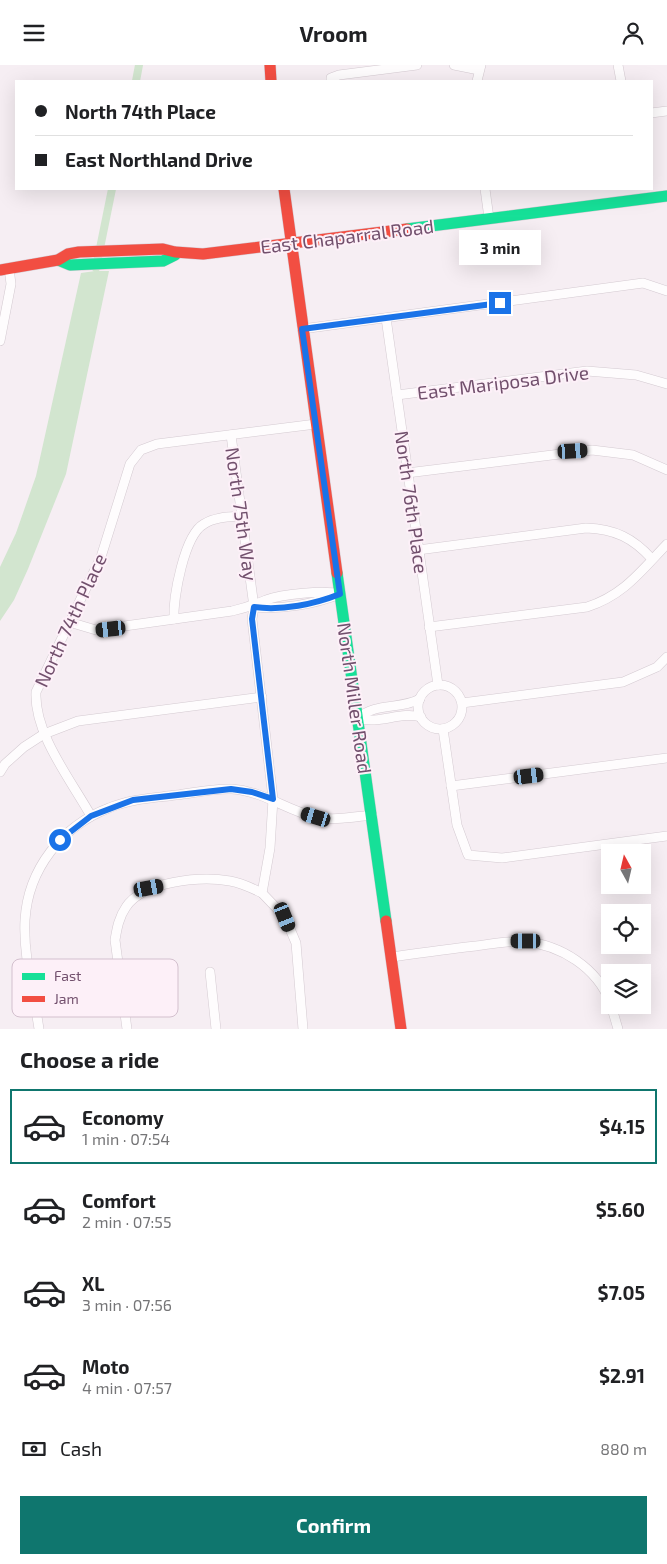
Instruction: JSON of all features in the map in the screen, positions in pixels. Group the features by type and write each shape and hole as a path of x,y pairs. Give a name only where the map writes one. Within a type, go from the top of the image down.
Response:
{"street":[{"path":"270,65 271,80"},
{"path":"331,79 339,75 417,65"},
{"path":"454,65 480,67 477,80"},
{"path":"618,65 621,80"},
{"path":"653,113 667,111"},
{"name":"North Miller Road","path":"284,190 401,1029"},
{"path":"485,190 489,218"},
{"name":"East Chaparral Road","path":"58,260 70,265 163,261 175,255 292,244 667,195"},
{"name":"East Chaparral Road","path":"5,269 58,260 68,253 79,252 163,249 175,255"},
{"path":"0,341 11,284 5,269"},
{"path":"302,329 643,283 667,291"},
{"name":"North 76th Place","path":"386,319 438,685"},
{"name":"East Mariposa Drive","path":"397,395 587,371 636,375 667,384"},
{"path":"231,435 316,424"},
{"name":"North 74th Place","path":"91,816 44,734 36,709 36,691 101,557 130,464 142,450 156,444 231,435"},
{"name":"North 75th Way","path":"231,435 254,607 252,619 273,799 270,848 262,893"},
{"path":"408,473 592,450 633,455 667,471"},
{"path":"174,619 175,591 194,533 202,524 216,519 242,516"},
{"path":"418,550 586,528 603,529 623,534 639,544 652,559"},
{"path":"430,627 587,607 619,593 667,544"},
{"path":"69,622 96,630 254,607 269,609 324,600 340,594"},
{"path":"462,703 623,682 657,667 667,657"},
{"path":"438,685 451,687 456,691 462,703 460,717 450,727 443,729 429,726 421,717 418,708 420,699 426,691 438,685"},
{"path":"0,772 12,758 44,734 61,726 93,718 262,697"},
{"path":"358,718 368,710 408,704 420,699"},
{"path":"358,718 368,721 411,716 421,717"},
{"path":"443,729 457,825 468,855 502,858 667,836"},
{"path":"451,785 667,758"},
{"path":"28,959 25,921 29,897 46,855 60,840 91,816 133,800 216,790 252,792 316,817 334,818 372,815"},
{"path":"117,959 116,934 126,906 149,888 203,879 220,880 249,887 262,893 285,917 296,943 303,1029"},
{"path":"392,957 526,941 541,944 575,959 601,987"},
{"path":"210,972 216,1029"},
{"path":"614,1014 618,1029"}],"shaded area":[{"path":"109,271 66,474 28,569 14,600 0,621 0,567 16,533 36,476 81,273"}],"waterway":[{"path":"136,80 139,65"},
{"path":"96,268 112,190"}],"traffic: fast":[{"path":"407,229 667,196"},
{"path":"58,260 70,265 163,261 175,255"},
{"path":"337,573 386,921"}],"traffic: jam":[{"path":"270,65 271,80"},
{"path":"284,190 337,573"},
{"path":"0,270 58,260 68,254 79,252 163,249 203,254 407,229"},
{"path":"386,921 401,1029"}],"route":[{"path":"60,840 91,816 109,807 133,800 231,789 252,792 273,799 271,766 252,619 254,607 269,609 324,600 340,594 302,329 500,303"}]}
